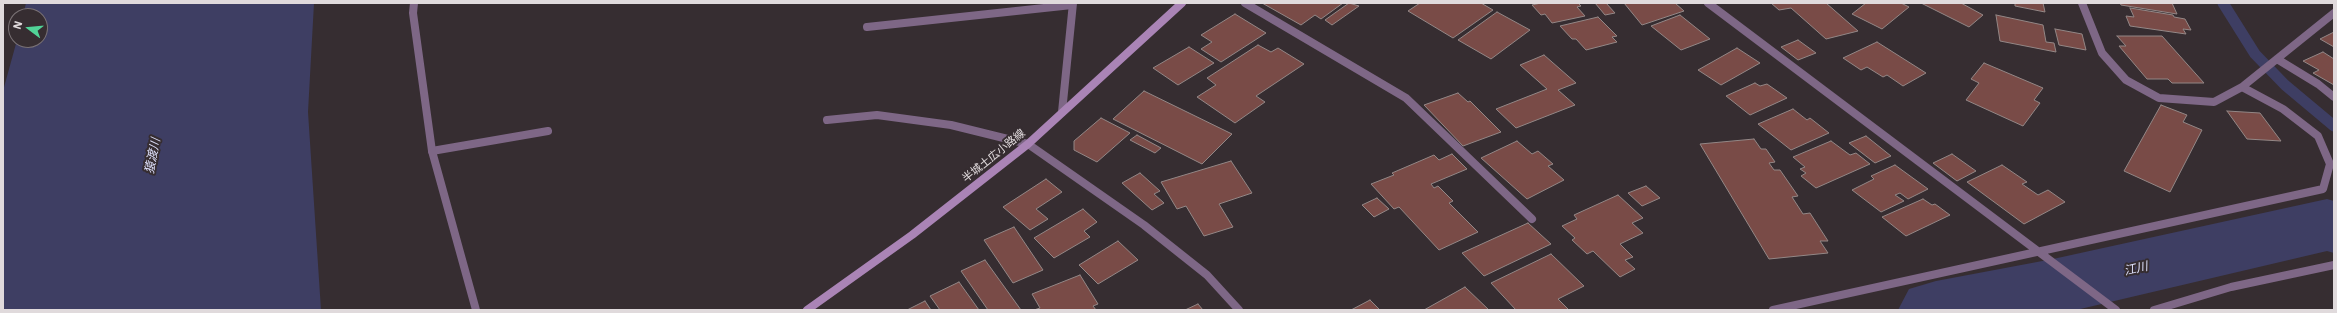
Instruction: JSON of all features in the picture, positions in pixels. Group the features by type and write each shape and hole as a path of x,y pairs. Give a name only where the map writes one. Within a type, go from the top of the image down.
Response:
{"main road":[{"name":"半城土広小路線","path":"807,310 912,235 1028,144 1182,3"}],"street":[{"path":"414,3 413,12 432,151 476,310"},
{"path":"1245,3 1406,98 1532,219"},
{"path":"1708,3 2116,310"},
{"path":"2082,3 2102,53 2126,80 2159,98 2214,102 2242,88 2334,12"},
{"path":"866,27 1073,4 1062,112"},
{"path":"2276,60 2318,84 2334,97"},
{"path":"1773,310 2039,253 2323,189 2330,164 2318,136 2283,109 2242,88"},
{"path":"827,120 877,115 951,125 1028,144 1144,225 1202,270 1239,310"},
{"path":"432,151 548,131"},
{"path":"2154,310 2231,286 2334,265"}],"water":[{"name":"猿渡川","path":"26,3 314,3 308,112 321,310 3,310 3,91 15,48 48,48 48,8 25,8"}],"building":[{"path":"1262,3 1343,3 1321,19 1315,15 1301,25"},
{"path":"1349,3 1359,6 1332,25 1325,20"},
{"path":"1420,3 1481,3 1493,10 1453,38 1408,11"},
{"path":"1541,3 1578,3 1581,6 1577,7 1585,16 1552,23 1545,14 1541,15 1532,5"},
{"path":"1595,3 1606,3 1615,13 1605,15"},
{"path":"1624,3 1675,3 1684,11 1642,25"},
{"path":"1771,3 1826,3 1858,31 1826,39 1791,8 1779,10"},
{"path":"1866,3 1901,3 1909,7 1882,29 1852,14"},
{"path":"1921,3 1961,3 1983,15 1969,27"},
{"path":"2015,3 2043,3 2045,12 2015,6"},
{"path":"2120,3 2172,3 2177,14 2121,5"},
{"path":"2130,8 2173,15 2174,17 2185,19 2191,30 2183,29 2186,34 2130,26 2126,16 2134,17"},
{"path":"1497,12 1530,30 1491,59 1458,40"},
{"path":"1235,14 1266,33 1221,62 1201,49 1212,42 1201,35"},
{"path":"1680,15 1710,39 1681,50 1651,26"},
{"path":"1996,15 2043,25 2046,42 2054,43 2056,52 2000,41"},
{"path":"1598,17 1617,36 1612,37 1617,42 1586,50 1576,39 1572,39 1560,26"},
{"path":"2055,29 2082,34 2086,50 2059,45"},
{"path":"2334,32 2334,47 2320,39"},
{"path":"2117,36 2162,36 2204,83 2172,83 2168,79 2147,79 2119,46 2126,46"},
{"path":"1798,40 1816,53 1798,60 1781,47"},
{"path":"1877,42 1926,73 1903,86 1887,75 1883,77 1867,67 1861,70 1843,58"},
{"path":"1258,45 1271,52 1278,48 1304,64 1256,96 1265,102 1235,123 1197,97 1216,85 1207,78"},
{"path":"1189,47 1214,63 1178,85 1153,68"},
{"path":"1737,48 1760,63 1721,85 1698,70"},
{"path":"2323,52 2334,59 2334,85 2313,73 2319,70 2303,61"},
{"path":"1544,55 1576,83 1558,90 1575,105 1516,128 1496,109 1547,89 1520,65"},
{"path":"1984,63 2043,88 2034,100 2040,103 2023,126 1966,100 1979,83 1971,79"},
{"path":"1755,83 1760,86 1767,84 1787,98 1750,115 1726,96"},
{"path":"1144,91 1232,134 1202,164 1113,119"},
{"path":"1458,93 1468,102 1470,101 1501,132 1463,146 1424,105"},
{"path":"2161,105 2187,115 2183,122 2202,130 2170,192 2124,171"},
{"path":"1793,109 1807,120 1810,118 1829,133 1791,150 1758,124"},
{"path":"2227,111 2260,113 2281,141 2247,139"},
{"path":"1101,118 1130,133 1097,162 1074,150 1074,141"},
{"path":"1137,135 1161,148 1155,153 1130,140"},
{"path":"1866,136 1891,156 1875,163 1849,143"},
{"path":"1754,139 1761,149 1766,149 1775,162 1769,163 1774,170 1780,170 1798,196 1792,197 1803,214 1810,213 1828,241 1820,241 1828,253 1769,259 1700,144"},
{"path":"1517,141 1532,154 1538,151 1553,164 1548,166 1564,180 1527,199 1481,158"},
{"path":"1831,141 1850,155 1856,153 1870,164 1816,188 1801,176 1806,173 1800,169 1805,167 1793,157"},
{"path":"1452,154 1467,169 1431,184 1434,188 1438,186 1453,201 1449,203 1478,232 1439,250 1399,207 1394,209 1371,184 1394,175 1392,173 1434,155 1439,160"},
{"path":"1952,154 1976,171 1957,181 1933,163"},
{"path":"1231,161 1252,193 1219,204 1233,227 1204,236 1186,206 1177,209 1161,182"},
{"path":"1895,165 1928,189 1908,199 1900,193 1895,195 1904,201 1881,212 1852,190 1874,179 1871,176"},
{"path":"2002,165 2027,182 2022,184 2038,195 2048,190 2065,202 2024,224 1967,182"},
{"path":"1140,173 1160,191 1154,194 1164,203 1152,210 1122,183"},
{"path":"1046,179 1062,192 1036,209 1048,219 1030,230 1003,207"},
{"path":"1646,186 1660,198 1642,206 1628,193"},
{"path":"1618,195 1643,218 1632,223 1643,233 1620,244 1633,257 1625,260 1635,269 1620,277 1593,251 1587,254 1572,240 1575,238 1562,226 1577,219 1574,215"},
{"path":"1377,198 1389,209 1374,217 1362,205"},
{"path":"1923,199 1932,205 1935,204 1950,215 1906,236 1882,217"},
{"path":"1083,209 1097,222 1084,231 1090,237 1054,258 1034,238"},
{"path":"1528,223 1551,244 1484,276 1462,253"},
{"path":"1014,227 1043,270 1013,283 984,240"},
{"path":"1118,241 1138,260 1098,284 1079,265"},
{"path":"1551,254 1584,286 1558,299 1569,310 1516,310 1491,283"},
{"path":"985,260 1021,310 988,310 961,271"},
{"path":"1080,275 1098,304 1093,306 1096,310 1034,310 1040,308 1032,294"},
{"path":"959,282 979,310 940,310 930,296"},
{"path":"1465,287 1489,310 1424,310"},
{"path":"1370,300 1380,310 1351,310"},
{"path":"925,301 931,310 907,310"},
{"path":"1198,304 1203,310 1185,310"}],"waterway":[{"path":"2223,3 2255,54 2285,85 2334,126"},
{"name":"江川","path":"2327,225 2334,221"},
{"name":"江川","path":"1936,310 2053,287 2327,225 2334,227"}]}
